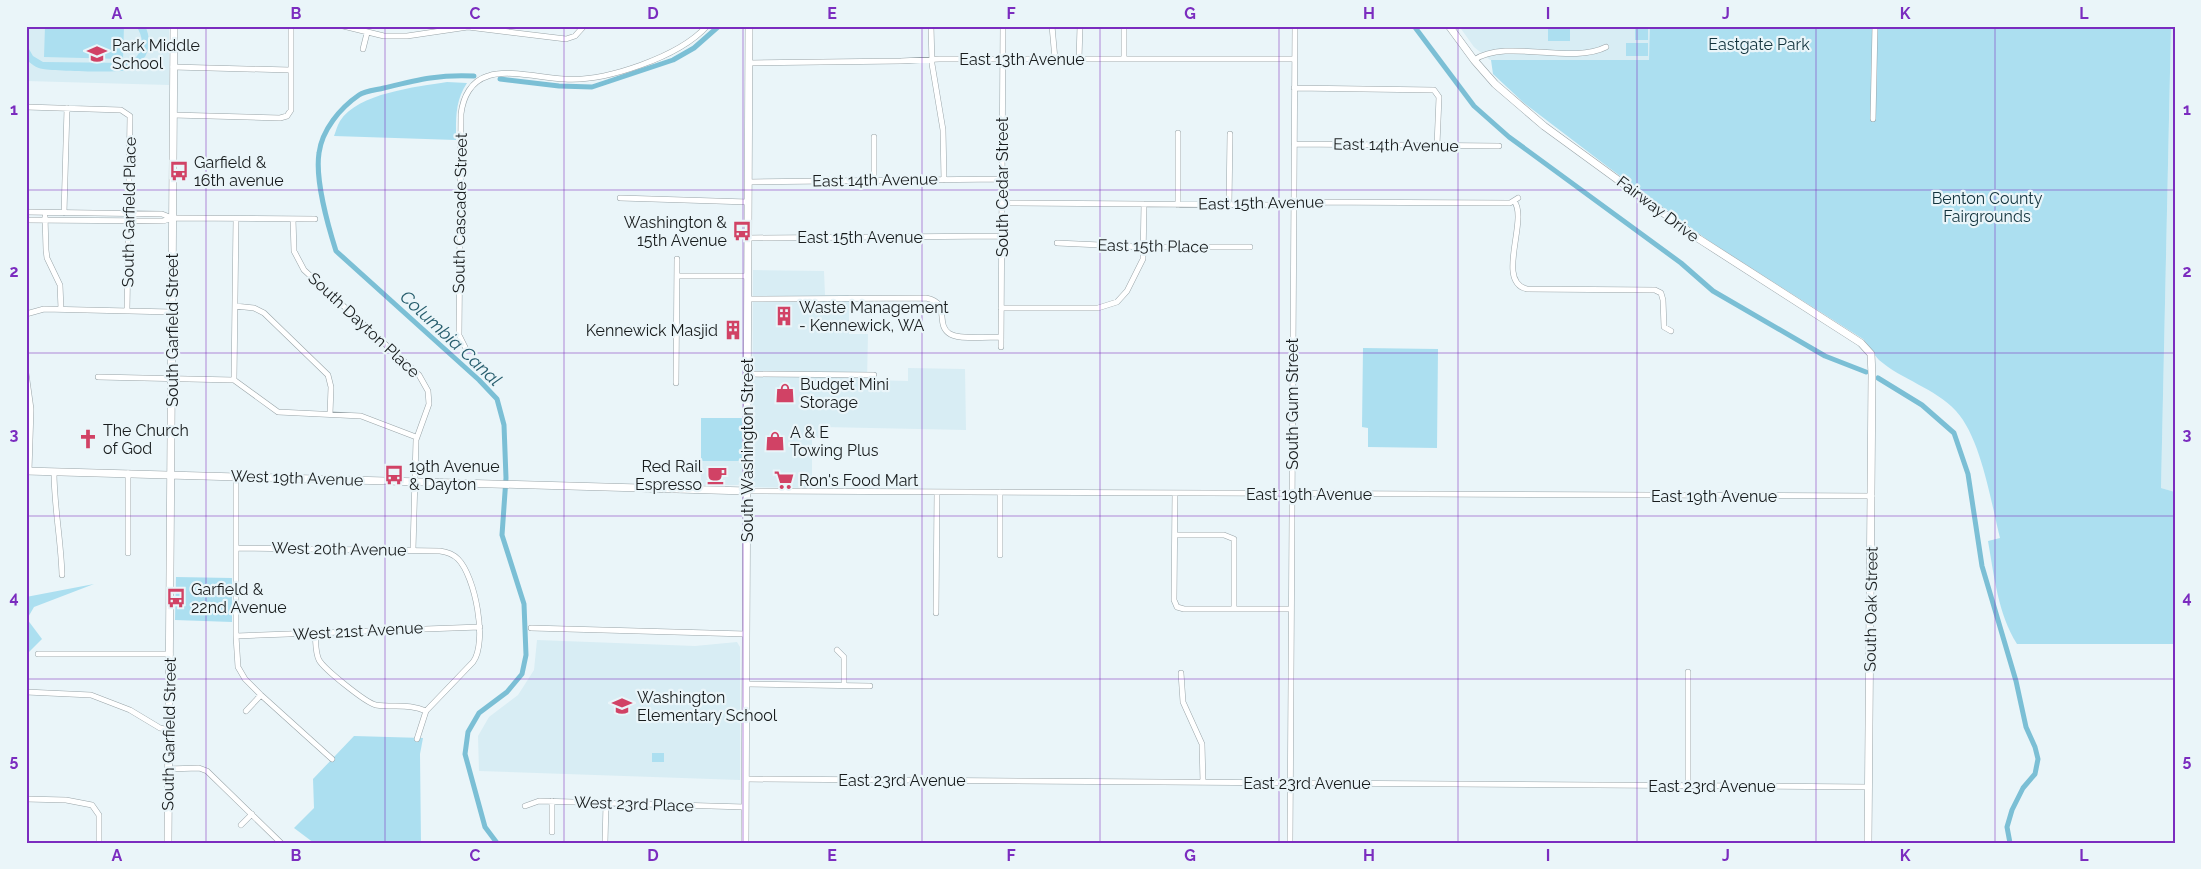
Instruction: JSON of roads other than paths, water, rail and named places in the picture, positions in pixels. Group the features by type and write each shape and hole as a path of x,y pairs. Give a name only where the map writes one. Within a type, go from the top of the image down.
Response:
{"street":[{"name":"South Garfield Street","path":"168,843 174,26"},
{"path":"173,115 280,118 287,116 291,110 291,26"},
{"path":"343,26 367,34 399,37 468,27 562,39 571,38 579,34 584,26"},
{"name":"South Cascade Street","path":"465,347 459,335 461,114 464,98 476,82 488,76 501,74 566,79 602,77 671,52 693,39 707,26"},
{"name":"South Washington Street","path":"745,843 749,26"},
{"path":"931,26 931,60 943,130 944,180"},
{"name":"South Cedar Street","path":"1001,347 1003,26"},
{"path":"1052,26 1056,59"},
{"path":"1079,59 1080,26"},
{"path":"1124,26 1124,58"},
{"name":"South Gum Street","path":"1290,843 1295,26"},
{"name":"Fairway Drive","path":"1449,26 1474,60 1518,106 1677,224 1865,346 1871,354 1872,375"},
{"path":"1873,119 1875,26"},
{"path":"362,49 367,34"},
{"path":"1474,60 1489,52 1587,53 1606,48"},
{"name":"East 13th Avenue","path":"749,63 1124,58 1294,59"},
{"path":"174,67 290,70"},
{"path":"1294,88 1430,88 1437,92 1439,97 1437,145"},
{"path":"26,107 66,108 64,219"},
{"name":"South Garfield Place","path":"66,108 121,110 129,114 132,120 127,311"},
{"path":"1178,133 1178,204"},
{"path":"1229,205 1230,134"},
{"path":"874,136 874,180"},
{"name":"East 14th Avenue","path":"1294,144 1498,146"},
{"name":"East 14th Avenue","path":"748,182 1002,179"},
{"path":"620,198 748,202"},
{"name":"East 15th Avenue","path":"1002,203 1288,206 1299,202 1516,200 1519,212 1514,244 1514,274 1516,283 1521,288 1656,290 1661,293 1663,300 1664,327 1671,331"},
{"path":"1001,308 1108,306 1122,297 1142,263 1144,204"},
{"path":"45,211 47,258 60,285 61,309"},
{"path":"26,212 64,211 162,214 173,218"},
{"path":"234,380 236,219"},
{"name":"South Dayton Place","path":"292,219 294,252 304,270 424,380 428,391 429,404 416,437 412,550"},
{"path":"26,220 315,219"},
{"name":"East 15th Avenue","path":"748,238 1002,236"},
{"name":"East 15th Place","path":"1057,243 1144,247 1250,247"},
{"path":"676,383 677,259"},
{"path":"677,276 748,276"},
{"path":"748,299 926,298 934,300 941,307 943,325 947,332 959,337 1001,337"},
{"path":"235,306 254,308 264,313 325,370 331,382 330,414"},
{"path":"26,314 38,310 61,309 172,312"},
{"path":"26,373 31,409 28,471"},
{"path":"747,374 874,375"},
{"name":"South Oak Street","path":"1868,843 1872,375"},
{"path":"98,377 234,380 278,412 369,417 416,437"},
{"name":"West 19th Avenue","path":"28,471 747,491"},
{"path":"54,472 54,505 61,551 62,575"},
{"path":"128,473 128,554"},
{"path":"236,476 236,636 238,667 245,679 261,695 332,759"},
{"name":"East 19th Avenue","path":"747,491 1872,496"},
{"path":"936,613 937,492"},
{"path":"1000,492 1000,555"},
{"path":"1175,493 1174,600 1177,607 1184,609 1291,609"},
{"path":"1175,535 1224,535 1232,537 1235,544 1234,609"},
{"name":"West 20th Avenue","path":"237,548 440,551 457,558 465,570 478,610 480,626"},
{"path":"417,739 426,711 476,658 480,647 480,626"},
{"name":"West 21st Avenue","path":"236,636 480,626"},
{"path":"531,628 746,634"},
{"path":"315,633 316,651 321,662 364,700 376,705 412,706 426,711"},
{"path":"837,650 844,657 844,686"},
{"path":"38,654 170,654"},
{"path":"1688,672 1688,786"},
{"path":"1181,673 1183,702 1202,744 1203,782"},
{"path":"746,684 870,686"},
{"path":"26,692 91,695 111,701 160,728 169,730"},
{"path":"246,711 261,695"},
{"path":"168,769 199,768 207,772 281,843"},
{"name":"East 23rd Avenue","path":"745,779 1869,787"},
{"path":"26,799 72,800 92,805 99,815 99,843"},
{"name":"West 23rd Place","path":"525,806 534,801 552,801 745,807"},
{"path":"552,801 552,832"},
{"path":"605,843 606,803"},
{"path":"241,825 252,814"}],"waterway":[{"name":"Columbia Canal","path":"500,79 559,86 592,87 673,60 694,48 719,26"},
{"path":"1414,26 1474,106 1509,137 1681,263 1713,291 1825,356 1866,372"},
{"name":"Columbia Canal","path":"474,76 429,78 364,92 345,106 333,120 321,144 318,164 323,202 336,251 479,380 497,399 504,425 506,478 502,535 524,604 526,655 522,674 507,692 479,713 468,732 465,754 485,827 497,843"},
{"path":"1878,378 1922,405 1954,433 1968,474 1982,566 2016,681 2026,727 2038,759 2035,774 2023,788 2012,810 2007,827 2010,843"}],"place":[{"name":"Park Middle School","path":"97,54"},
{"name":"Garfield & 16th avenue","path":"179,171"},
{"name":"Washington & 15th Avenue","path":"742,231"},
{"name":"Waste Management - Kennewick, WA","path":"784,316"},
{"name":"Kennewick Masjid","path":"733,330"},
{"name":"Budget Mini Storage","path":"785,393"},
{"name":"The Church of God","path":"88,439"},
{"name":"A & E Towing Plus","path":"775,441"},
{"name":"19th Avenue & Dayton","path":"394,475"},
{"name":"Red Rail Espresso","path":"717,475"},
{"name":"Ron's Food Mart","path":"784,480"},
{"name":"Garfield & 22nd Avenue","path":"176,598"},
{"name":"Washington Elementary School","path":"622,706"}],"park label":[{"name":"Eastgate Park","path":"1759,44"},
{"name":"Benton County Fairgrounds","path":"1987,207"}]}
